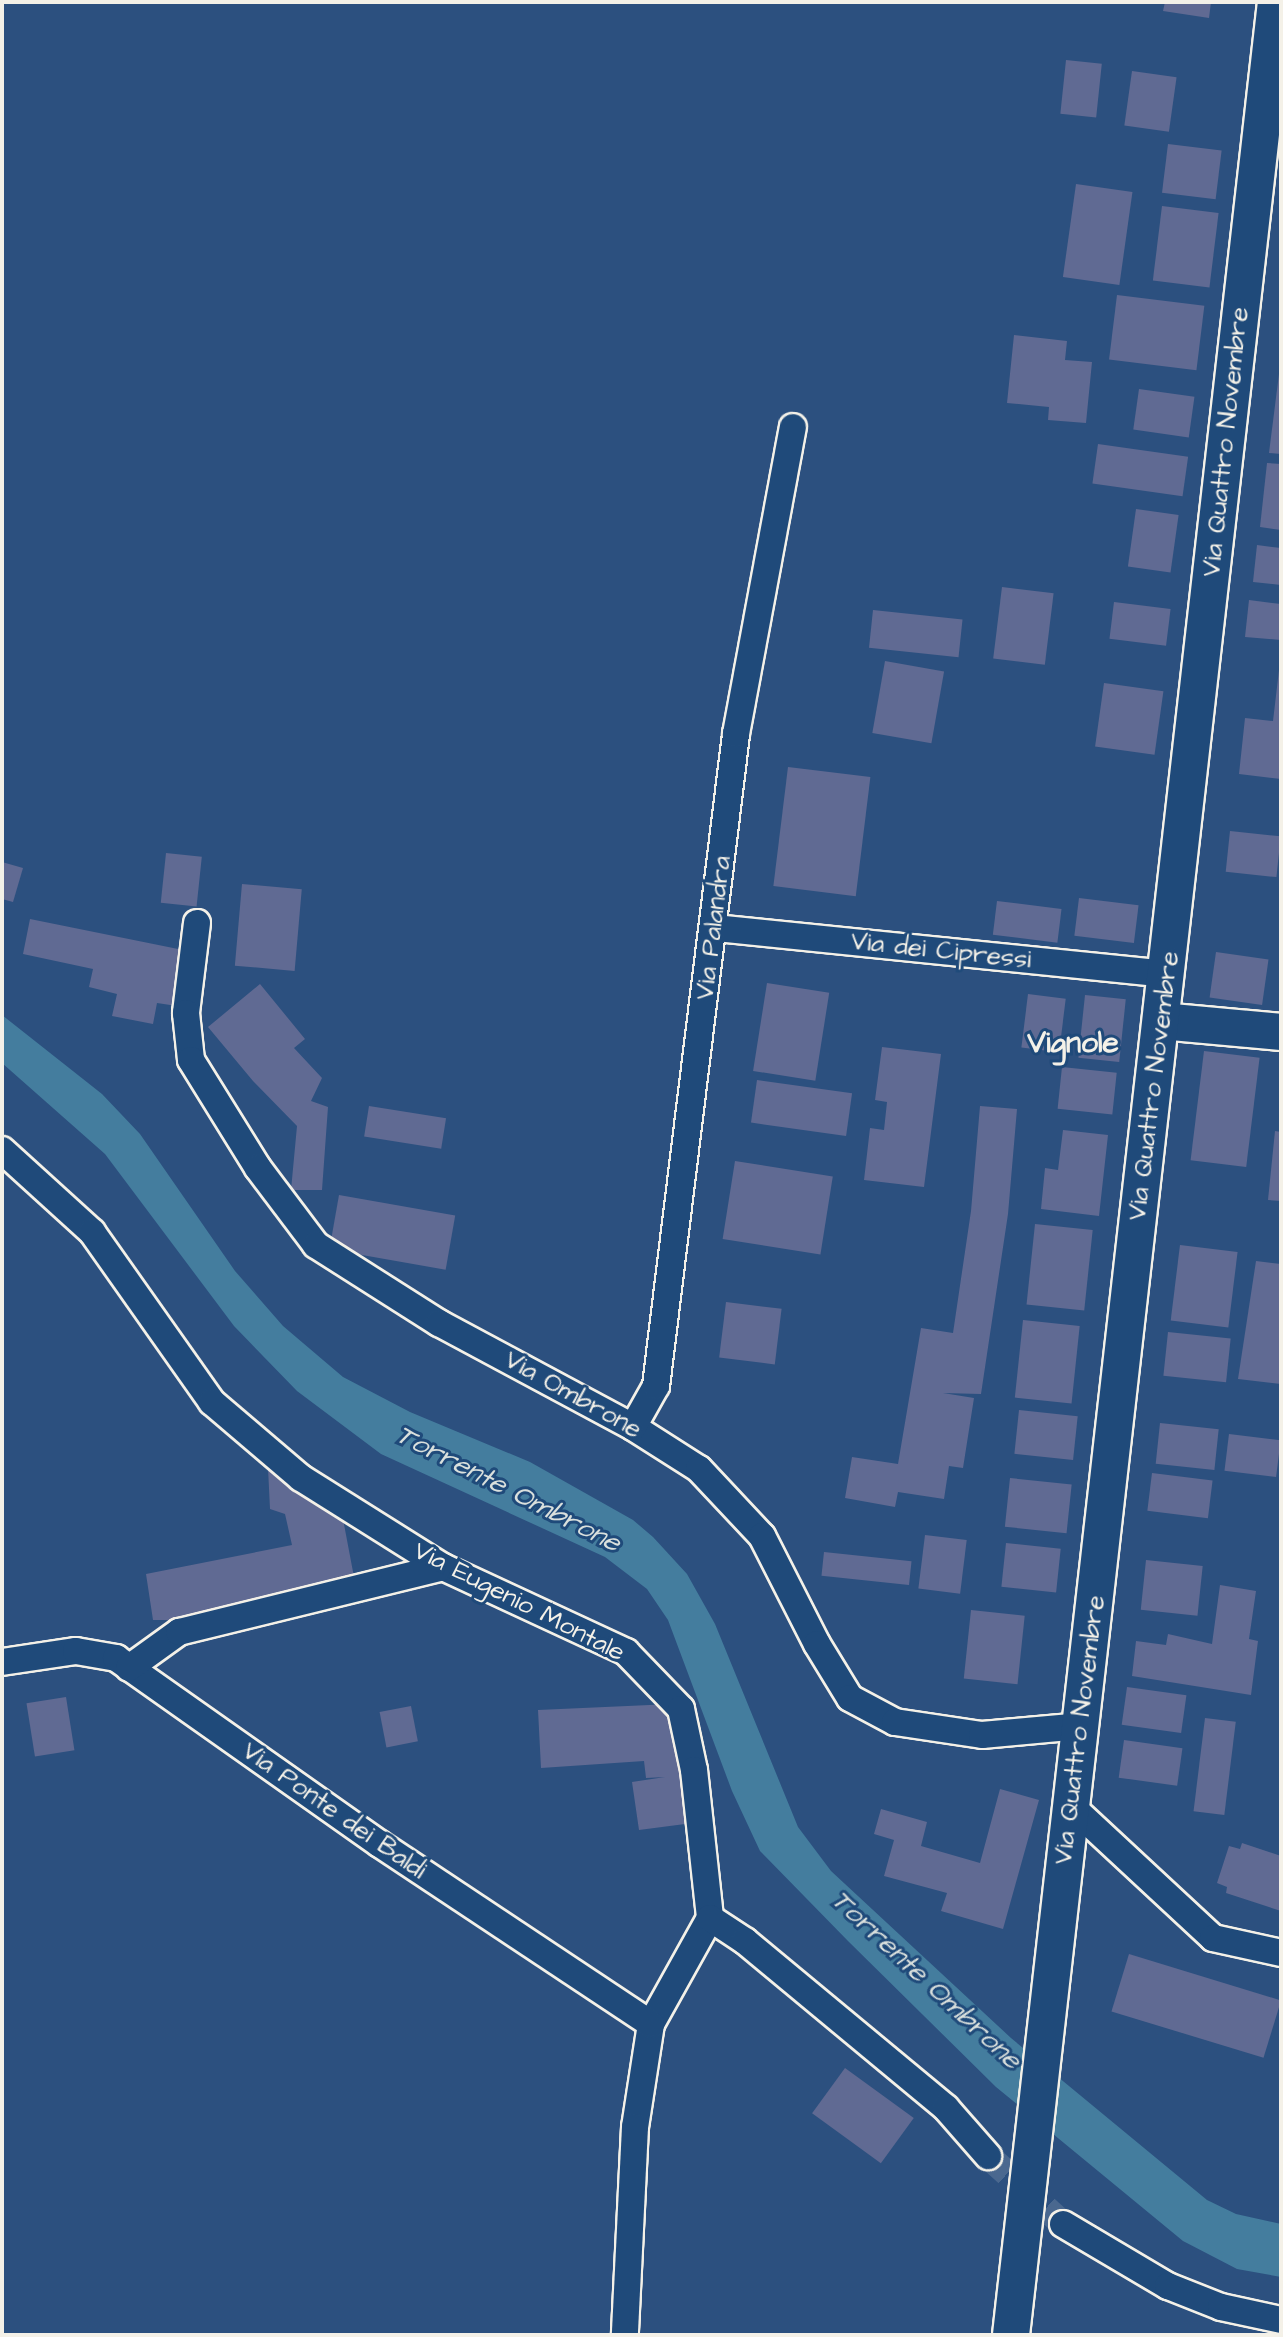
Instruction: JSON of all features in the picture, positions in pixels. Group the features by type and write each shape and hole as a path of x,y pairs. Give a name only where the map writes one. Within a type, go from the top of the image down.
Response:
{"main road":[{"name":"Via Quattro Novembre","path":"1011,2335 1161,1021 1272,108 1276,2"},
{"path":"1161,1021 1281,1032"}],"street":[{"name":"Via Palandra","path":"633,1427 656,1386 715,928 736,734 793,427"},
{"name":"Via Ombrone","path":"197,923 186,1013 191,1060 258,1168 316,1245 439,1323 633,1427 699,1469 762,1536 817,1644 850,1698 895,1722 982,1735 1080,1726"},
{"name":"Via dei Cipressi","path":"715,928 1167,974"},
{"name":"Via Eugenio Montale","path":"2,1150 92,1232 212,1402 301,1478 443,1567 626,1652 681,1709 694,1770 710,1918"},
{"path":"129,1668 179,1632 443,1567"},
{"name":"Via Ponte dei Baldi","path":"2,1662 76,1651 116,1658 380,1844 651,2024"},
{"path":"1071,1806 1213,1938 1281,1953"},
{"path":"625,2335 635,2127 651,2024 710,1918 745,1941 946,2108 988,2156"},
{"path":"1063,2224 1168,2286 1221,2307 1281,2320"}],"water":[{"name":"Torrente Ombrone","path":"2,1015 102,1094 140,1134 235,1271 283,1326 343,1377 410,1412 530,1462 633,1520 653,1537 687,1574 715,1624 798,1827 831,1871 1011,2038 1207,2200 1236,2214 1281,2224 1281,2277 1237,2269 1183,2241 996,2087 848,1941 760,1851 732,1791 668,1620 647,1589 605,1557 381,1454 297,1391 234,1326 105,1154 2,1063"}],"building":[{"path":"1165,2 1211,2 1209,18 1163,11"},
{"path":"1066,60 1102,64 1096,117 1060,114"},
{"path":"1132,71 1177,77 1169,132 1124,125"},
{"path":"1168,144 1222,151 1216,199 1162,193"},
{"path":"1076,184 1132,192 1119,285 1063,277"},
{"path":"1162,206 1219,213 1209,287 1153,280"},
{"path":"1117,295 1204,306 1196,370 1109,360"},
{"path":"1014,335 1067,341 1065,360 1092,362 1086,423 1048,420 1049,407 1007,403"},
{"path":"1281,374 1281,454 1269,453"},
{"path":"1139,389 1194,397 1189,437 1133,430"},
{"path":"1098,444 1188,457 1183,496 1092,484"},
{"path":"1267,463 1281,464 1281,530 1260,527"},
{"path":"1136,509 1179,515 1171,572 1128,566"},
{"path":"1257,545 1281,548 1281,585 1253,582"},
{"path":"1002,587 1054,593 1045,665 993,658"},
{"path":"1249,600 1281,604 1281,640 1245,637"},
{"path":"1114,602 1171,609 1166,646 1109,639"},
{"path":"873,610 963,619 959,657 869,648"},
{"path":"885,661 944,671 931,743 872,733"},
{"path":"1279,670 1281,779 1239,774 1245,718 1273,721"},
{"path":"1104,683 1163,691 1155,755 1095,746"},
{"path":"788,767 870,777 856,896 773,886"},
{"path":"1230,831 1281,836 1276,877 1226,872"},
{"path":"166,853 202,857 197,906 161,903"},
{"path":"2,862 23,868 13,902 2,899"},
{"path":"242,884 302,889 295,971 235,966"},
{"path":"1079,898 1139,905 1134,943 1074,936"},
{"path":"997,901 1062,909 1057,943 993,935"},
{"path":"30,919 188,951 177,1006 157,1003 153,1024 112,1016 117,994 89,987 93,969 23,954"},
{"path":"1216,952 1268,959 1262,1005 1210,998"},
{"path":"767,983 829,993 815,1081 753,1071"},
{"path":"260,984 305,1039 294,1048 322,1078 311,1101 328,1107 322,1190 291,1190 297,1126 253,1081 208,1027"},
{"path":"1028,994 1066,999 1059,1052 1021,1048"},
{"path":"1085,995 1126,999 1119,1062 1078,1058"},
{"path":"882,1047 941,1054 924,1187 864,1180 870,1128 884,1130 887,1102 875,1100"},
{"path":"1204,1051 1260,1058 1246,1167 1191,1160"},
{"path":"1062,1067 1117,1073 1112,1115 1058,1109"},
{"path":"757,1080 852,1093 846,1136 751,1123"},
{"path":"369,1106 446,1118 441,1149 364,1137"},
{"path":"980,1106 1017,1109 1008,1214 981,1394 943,1393 974,1398 963,1468 949,1466 944,1499 898,1492 895,1507 845,1498 852,1457 898,1464 921,1328 953,1333 971,1211"},
{"path":"1063,1130 1108,1135 1099,1216 1041,1209 1045,1168 1058,1170"},
{"path":"1275,1131 1281,1132 1281,1201 1268,1200"},
{"path":"735,1161 833,1176 820,1255 723,1239"},
{"path":"339,1195 455,1215 446,1270 329,1249"},
{"path":"1035,1224 1093,1230 1084,1311 1027,1305"},
{"path":"1180,1245 1238,1252 1228,1328 1171,1320"},
{"path":"1256,1261 1281,1264 1281,1384 1238,1379"},
{"path":"726,1302 782,1309 775,1364 719,1358"},
{"path":"1023,1320 1080,1326 1072,1404 1015,1398"},
{"path":"1168,1332 1231,1339 1226,1382 1163,1376"},
{"path":"1019,1410 1078,1416 1073,1460 1014,1454"},
{"path":"1160,1423 1219,1429 1214,1470 1156,1464"},
{"path":"1229,1434 1281,1440 1276,1477 1224,1471"},
{"path":"268,1468 343,1519 354,1577 311,1585 312,1592 186,1620 153,1620 146,1574 292,1545 285,1514 270,1509"},
{"path":"1152,1473 1213,1480 1208,1518 1147,1511"},
{"path":"1010,1478 1072,1484 1067,1533 1005,1527"},
{"path":"925,1535 967,1540 960,1594 918,1589"},
{"path":"1006,1543 1061,1549 1056,1593 1001,1587"},
{"path":"824,1552 912,1561 909,1585 821,1576"},
{"path":"1146,1560 1203,1566 1197,1616 1141,1610"},
{"path":"1220,1585 1256,1591 1249,1639 1258,1641 1251,1695 1132,1676 1136,1641 1166,1645 1168,1634 1212,1644"},
{"path":"971,1610 1025,1616 1017,1684 964,1679"},
{"path":"1127,1687 1186,1695 1181,1733 1122,1725"},
{"path":"66,1697 74,1750 35,1757 26,1703"},
{"path":"672,1704 685,1824 639,1830 632,1782 665,1777 646,1778 644,1761 541,1768 538,1710"},
{"path":"411,1706 418,1741 386,1747 380,1712"},
{"path":"1205,1718 1236,1722 1224,1815 1194,1811"},
{"path":"1124,1740 1182,1748 1177,1786 1119,1778"},
{"path":"1000,1789 1039,1800 1003,1929 941,1911 947,1893 884,1876 894,1840 874,1834 881,1809 927,1822 921,1846 980,1863"},
{"path":"1242,1843 1281,1856 1281,1911 1226,1893 1227,1887 1217,1883 1229,1846 1240,1849"},
{"path":"1129,1954 1281,2000 1264,2058 1111,2011"},
{"path":"845,2068 914,2118 881,2163 812,2113"}],"tunnel":[{"path":"988,2156 1063,2224"}],"district":[{"name":"Vignole","path":"1073,1043"}]}
